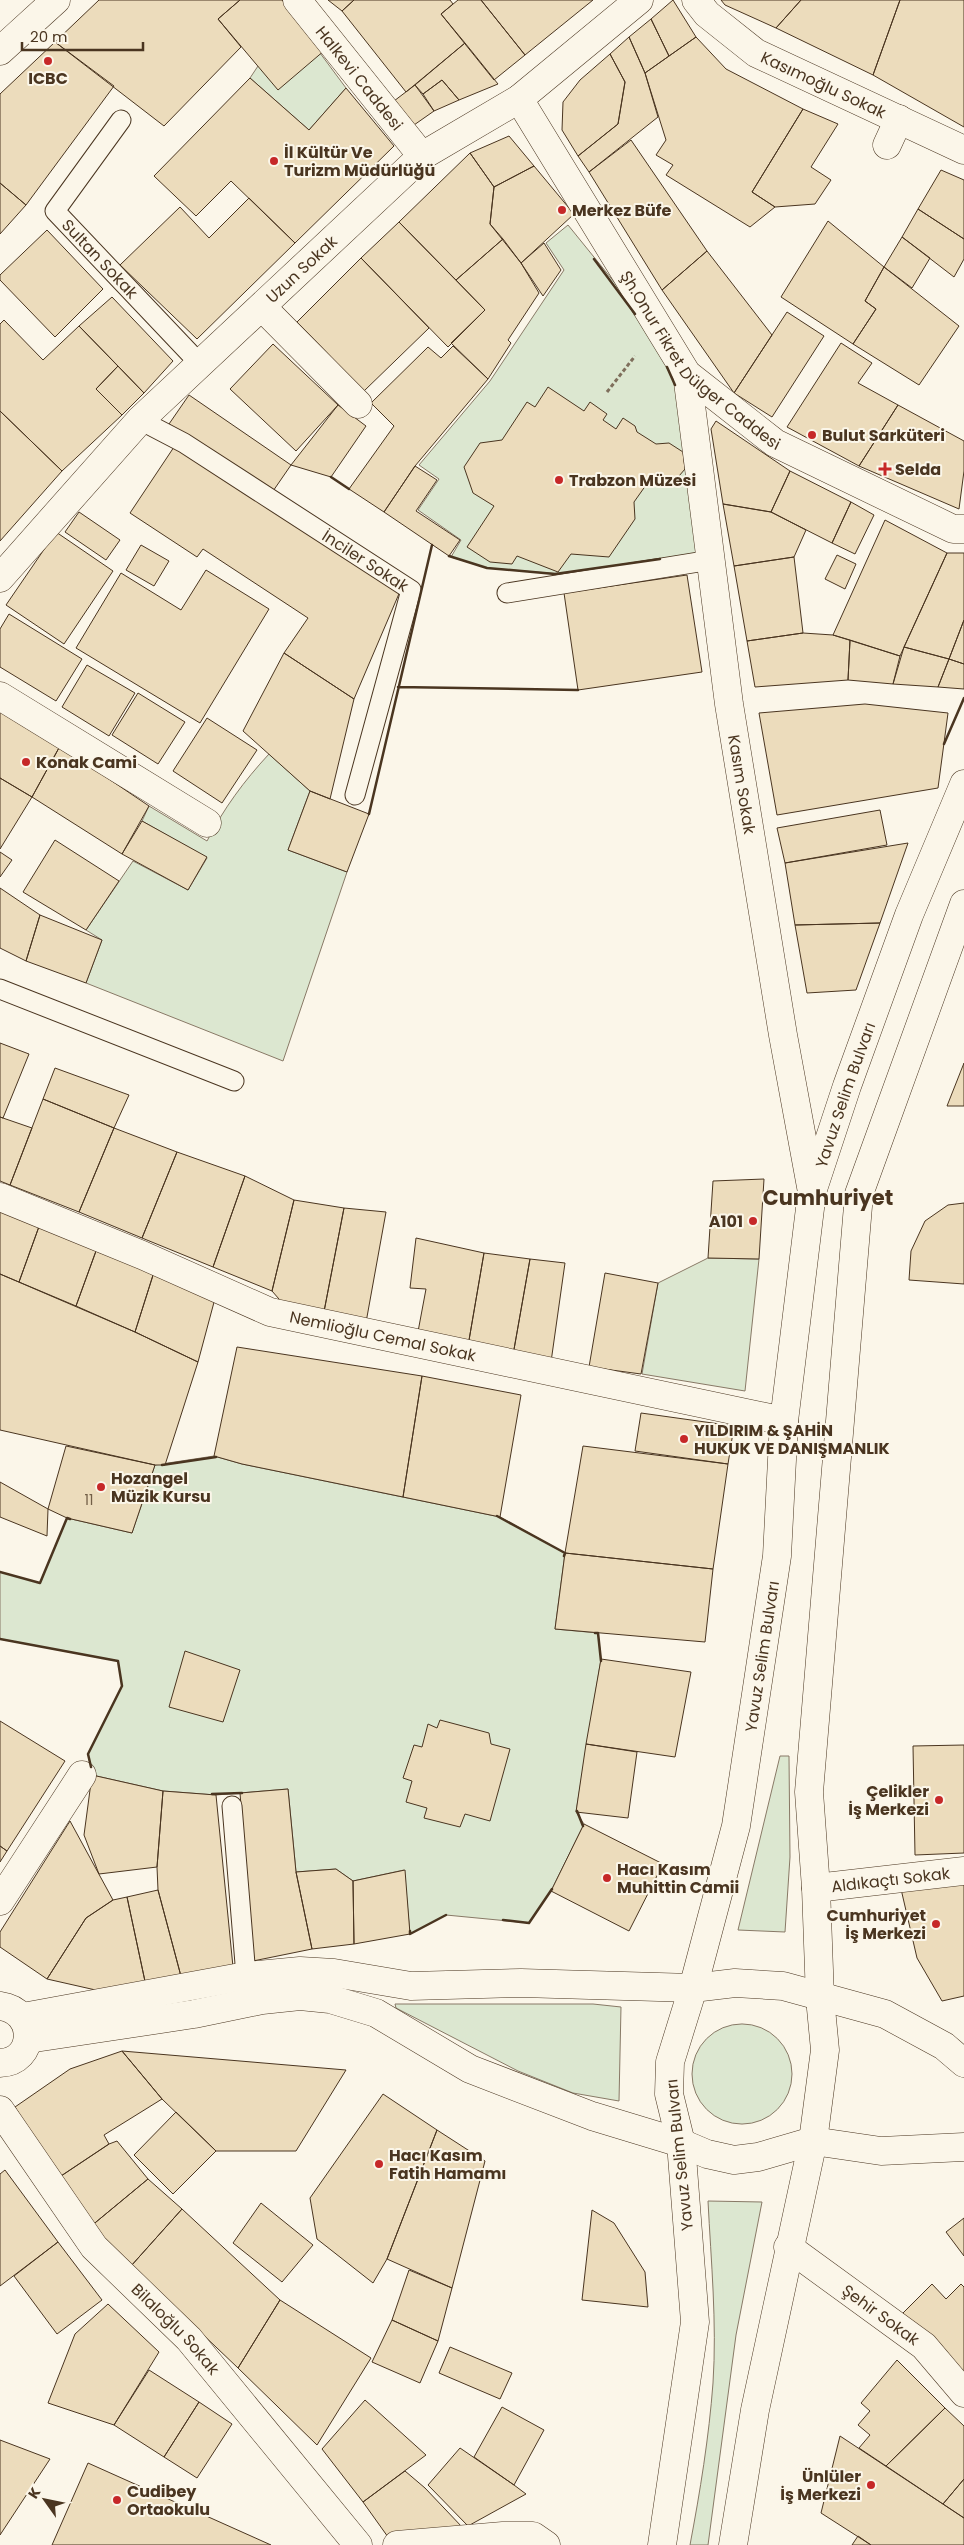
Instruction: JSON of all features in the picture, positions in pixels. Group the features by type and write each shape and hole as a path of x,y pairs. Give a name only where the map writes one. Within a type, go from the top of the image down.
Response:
{"street":[{"path":"0,51 56,0"},
{"name":"Halkevi Caddesi","path":"297,0 422,156"},
{"name":"Uzun Sokak","path":"0,578 140,420 201,365 422,156 519,99 639,0"},
{"name":"Kasımoğlu Sokak","path":"696,0 707,14 756,53 964,150"},
{"name":"Şh.Onur Fikret Dülger Caddesi","path":"519,99 687,374 775,443 953,529 964,529"},
{"path":"886,145 899,119"},
{"path":"262,307 358,404"},
{"name":"Kasım Sokak","path":"687,374 729,704 783,1035 812,1192"},
{"path":"0,696 207,823"},
{"name":"Yavuz Selim Bulvarı","path":"662,2545 695,2322 681,2144 669,2094 670,2062 693,1988 736,1826 777,1556 784,1421 812,1192 846,1086 909,916 964,784"},
{"path":"734,2545 755,2410 788,2247 812,2141 825,2050 820,1998 816,1888 809,1792 860,1194 964,904"},
{"name":"Nemlioğlu Cemal Sokak","path":"0,1197 142,1255 270,1312 784,1421"},
{"path":"0,1901 82,1775"},
{"name":"Aldıkaçtı Sokak","path":"816,1888 964,1871"},
{"path":"17,2021 246,1976 300,1971 334,1973 411,1986 521,1983 693,1988 735,1983 783,1986 820,1998 886,2014 944,2046 964,2063"},
{"path":"376,2013 386,1983"},
{"path":"17,2021 194,2014 262,2000 300,1996 330,1999 376,2013 470,2069 592,2116 707,2154 734,2160 778,2153 812,2141 881,2151 964,2147"},
{"path":"0,2063 12,2060 20,2055 17,2021"},
{"name":"Bilaloğlu Sokak","path":"0,2110 94,2247 189,2339 358,2545"},
{"name":"Şehir Sokak","path":"788,2247 924,2346 964,2393"},
{"path":"396,2545 503,2536 534,2536 546,2545"}],"lane":[{"name":"Sultan Sokak","path":"121,120 55,211 201,365"},
{"name":"İnciler Sokak","path":"140,420 184,443 411,590 355,794"},
{"path":"508,593 711,560"},
{"path":"0,988 234,1082"},
{"path":"232,1806 246,1976"}],"path":[{"path":"607,392 658,326"}],"green space":[{"path":"320,53 346,88 309,130 250,78 258,66"},
{"path":"568,225 615,283 664,359 677,390 698,553 561,574 487,568 451,557 461,540 418,510 439,479 419,465 490,381 564,270 546,243"},
{"path":"269,754 310,791 288,850 347,872 283,1061 86,983 102,940 86,930 133,861 188,890 207,858 142,821 149,806 207,841 235,795"},
{"path":"708,1258 759,1259 745,1391 642,1374 658,1283"},
{"path":"214,1456 242,1464 500,1517 565,1553 555,1629 598,1633 601,1659 576,1812 584,1824 551,1891 529,1923 446,1915 410,1934 404,1870 353,1881 336,1869 296,1872 288,1789 216,1795 163,1791 92,1775 88,1754 122,1686 118,1661 0,1639 0,1572 40,1583 67,1518 132,1533 155,1465"},
{"path":"780,1756 789,1756 790,1857 785,1932 738,1930"},
{"path":"395,2004 593,2004 621,2007 619,2101 573,2093 518,2071 396,2008"},
{"path":"742,2024 752,2025 770,2032 784,2046 791,2064 791,2084 784,2102 770,2116 752,2123 742,2124 732,2123 714,2116 700,2102 693,2084 692,2074 693,2064 700,2046 714,2032 732,2025"},
{"path":"708,2201 762,2202 736,2335 708,2545 690,2545 704,2464 713,2383 714,2315"}],"building":[{"path":"99,0 240,0 218,19 241,47 164,126 55,42"},
{"path":"240,0 282,0 325,50 278,90 218,19"},
{"path":"328,0 354,0 342,11"},
{"path":"354,0 450,0 453,4 441,14 465,43 406,92 342,11"},
{"path":"458,0 481,0 525,55 494,80 441,14"},
{"path":"481,0 593,0 525,55"},
{"path":"673,0 696,37 669,56 651,19"},
{"path":"721,0 801,0 776,28 725,5"},
{"path":"801,0 900,0 873,75 776,28"},
{"path":"900,0 964,0 964,127 873,75"},
{"path":"651,19 669,56 645,73 629,37"},
{"path":"629,37 645,73 658,117 589,172 578,156 618,124 625,82 610,54"},
{"path":"696,37 726,69 803,109 752,192 775,207 750,227 666,175 673,165 656,155 666,140 645,73"},
{"path":"55,42 114,86 26,205 0,183 0,94"},
{"path":"465,43 498,84 459,100 442,80 423,94 415,85"},
{"path":"610,54 625,82 618,124 578,156 562,130 563,102 580,80"},
{"name":"İl Kültür Ve Turizm Müdürlüğü","path":"250,78 309,130 346,88 394,146 295,243 231,181 196,216 154,176"},
{"path":"442,80 459,100 434,111 423,94"},
{"path":"415,85 434,111 414,125 394,101"},
{"path":"803,109 838,124 811,167 831,180 815,204 775,207 752,192"},
{"path":"509,136 534,166 494,187 470,153"},
{"path":"631,140 707,251 662,290 589,172"},
{"path":"470,153 494,187 490,224 503,239 456,280 399,222"},
{"path":"534,166 574,214 521,263 490,224 494,187"},
{"path":"941,170 964,180 964,239 918,209"},
{"path":"0,183 26,205 0,234"},
{"path":"249,198 295,243 197,339 120,265 180,207 209,238"},
{"path":"918,209 964,239 964,259 954,277 902,237"},
{"path":"828,221 884,267 865,301 876,309 853,344 781,297"},
{"path":"399,222 485,310 448,347 361,258"},
{"path":"47,230 103,289 55,337 0,280 0,275"},
{"path":"902,237 930,258 912,288 884,267"},
{"path":"503,239 521,263 539,293 508,340 511,343 488,379 451,343 485,310 456,280"},
{"path":"544,243 561,270 543,296 521,263"},
{"path":"707,251 772,335 734,393 662,290"},
{"path":"361,258 429,328 364,391 297,322"},
{"path":"884,267 959,326 919,385 853,344 876,309 865,301"},
{"path":"112,297 173,361 144,393 79,326"},
{"path":"787,312 824,336 772,417 734,393"},
{"path":"4,320 43,360 79,326 118,366 96,389 122,415 62,471 0,411 0,324"},
{"path":"841,343 872,363 858,383 898,405 859,466 787,427"},
{"path":"273,344 338,405 296,451 230,389"},
{"path":"453,346 488,379 415,466 384,512 349,489 394,426 371,403 428,347 441,358"},
{"path":"118,366 144,393 122,415 96,389"},
{"name":"Trabzon Müzesi","path":"548,387 584,411 590,402 607,414 603,420 616,429 623,418 635,426 637,432 656,444 669,443 683,452 685,469 673,483 660,484 651,478 634,502 635,519 609,557 571,554 558,572 517,556 512,564 490,562 467,547 494,506 473,493 464,467 480,443 502,440 527,402 535,407"},
{"path":"189,395 291,465 271,494 169,424"},
{"path":"338,405 366,426 331,477 291,465"},
{"path":"898,405 964,441 964,471 959,509 859,466"},
{"path":"0,411 62,471 0,541"},
{"path":"716,421 790,471 771,512 723,504 711,429"},
{"path":"174,447 401,589 354,699 284,653 308,618 203,549 197,557 130,513"},
{"path":"415,466 437,480 416,511 460,540 449,556 384,512"},
{"path":"790,471 851,502 832,543 771,512"},
{"path":"851,502 874,515 855,554 832,543"},
{"path":"723,504 771,512 806,530 794,557 734,566"},
{"path":"79,512 120,540 106,560 65,532"},
{"path":"885,520 947,553 900,656 833,635"},
{"path":"56,532 113,571 64,644 6,605"},
{"path":"141,545 169,561 154,586 126,570"},
{"path":"947,553 964,553 964,620 949,659 904,647"},
{"path":"837,555 856,564 845,589 825,579"},
{"path":"794,557 803,633 747,641 734,566"},
{"path":"206,570 269,609 200,723 76,648 121,573 181,610"},
{"path":"687,575 702,672 578,690 564,593"},
{"path":"9,614 82,659 56,701 0,667 0,629"},
{"path":"964,620 964,664 949,659"},
{"path":"803,633 833,635 850,640 848,680 755,687 747,641"},
{"path":"850,640 900,656 893,684 848,680"},
{"path":"904,647 949,659 938,687 893,684"},
{"path":"284,653 354,699 330,799 310,791 243,731"},
{"path":"949,659 964,664 964,689 938,687"},
{"path":"87,665 135,693 109,736 62,707"},
{"path":"138,693 185,722 158,764 112,735"},
{"path":"865,704 948,713 938,788 777,815 759,713"},
{"name":"Konak Cami","path":"0,708 60,746 32,797 0,778"},
{"path":"207,718 257,750 222,803 173,771"},
{"path":"60,746 149,806 122,854 32,797"},
{"path":"0,778 32,797 0,849"},
{"path":"310,791 369,814 347,872 288,850"},
{"path":"880,810 887,845 785,863 777,828"},
{"path":"142,821 207,857 188,890 122,854"},
{"path":"55,840 119,881 86,930 23,892"},
{"path":"908,843 880,923 795,925 785,863"},
{"path":"0,852 12,860 0,877"},
{"path":"0,888 40,915 26,961 0,948"},
{"path":"40,915 102,940 86,983 26,961"},
{"path":"880,923 856,990 807,993 795,925"},
{"path":"0,1043 29,1054 3,1118 0,1117"},
{"path":"964,1063 964,1106 947,1106"},
{"path":"55,1068 129,1095 114,1128 43,1099"},
{"path":"43,1099 114,1128 79,1212 10,1185"},
{"path":"0,1117 32,1128 10,1185 0,1181"},
{"path":"114,1128 177,1152 142,1238 79,1212"},
{"path":"177,1152 245,1176 213,1267 142,1238"},
{"path":"245,1176 294,1200 272,1291 213,1267"},
{"path":"764,1179 759,1259 708,1258 713,1181"},
{"path":"294,1200 344,1208 322,1322 293,1315 272,1291"},
{"path":"964,1203 964,1284 909,1280 911,1251 925,1221 948,1205"},
{"path":"0,1205 41,1221 19,1282 0,1274"},
{"path":"344,1208 386,1212 365,1328 322,1322"},
{"path":"41,1221 96,1251 76,1306 19,1282"},
{"path":"416,1238 484,1253 468,1346 417,1337 426,1289 410,1288"},
{"path":"96,1251 154,1272 135,1332 76,1306"},
{"path":"484,1253 530,1259 513,1355 468,1346"},
{"path":"530,1259 565,1263 551,1362 513,1355"},
{"path":"154,1272 217,1291 198,1362 135,1332"},
{"path":"605,1273 658,1283 641,1374 589,1367"},
{"path":"0,1274 135,1332 198,1362 165,1465 155,1465 0,1430"},
{"path":"237,1347 422,1376 403,1497 242,1464 214,1456"},
{"path":"422,1376 521,1395 500,1517 403,1497"},
{"name":"YILDIRIM & ŞAHİN HUKUK VE DANIŞMANLIK","path":"641,1413 734,1426 728,1464 635,1451"},
{"name":"Hozangel Müzik Kursu","path":"66,1446 155,1465 132,1533 67,1518 48,1509"},
{"path":"583,1446 728,1464 713,1569 565,1553"},
{"path":"0,1482 48,1509 47,1536 0,1517"},
{"path":"565,1553 713,1569 705,1642 555,1629"},
{"path":"185,1651 240,1670 223,1722 169,1707"},
{"path":"601,1659 691,1672 675,1757 586,1744"},
{"path":"440,1720 489,1733 491,1744 510,1749 490,1821 465,1814 460,1827 424,1818 427,1808 406,1802 412,1781 403,1778 414,1745 422,1747 428,1724 437,1728"},
{"path":"0,1721 65,1761 7,1851 0,1846"},
{"path":"586,1744 637,1752 628,1818 576,1812"},
{"name":"Çelikler İş Merkezi","path":"964,1745 964,1853 915,1855 913,1746"},
{"path":"92,1775 163,1791 157,1867 99,1874 84,1835"},
{"path":"288,1789 296,1872 312,1949 253,1961 240,1793"},
{"path":"163,1791 216,1795 233,1967 182,1980 158,1890 157,1867"},
{"path":"70,1821 113,1900 86,1918 47,1979 0,1947 0,1932"},
{"name":"Hacı Kasım Muhittin Camii","path":"584,1824 663,1864 629,1931 551,1891"},
{"path":"0,1846 7,1851 0,1862"},
{"path":"336,1869 353,1881 354,1944 312,1949 296,1872"},
{"path":"405,1870 410,1934 354,1944 353,1881"},
{"name":"Cumhuriyet İş Merkezi","path":"964,1883 964,1996 942,2001 917,1958 901,1889"},
{"path":"158,1890 182,1980 146,1986 127,1897"},
{"path":"127,1897 146,1986 100,1991 47,1979 86,1918 113,1900"},
{"path":"122,2051 346,2070 296,2151 216,2151 162,2099"},
{"path":"122,2051 162,2099 104,2135 109,2144 58,2178 15,2107 70,2069"},
{"name":"Hacı Kasım Fatih Hamamı","path":"383,2094 437,2130 387,2259 373,2283 317,2239 310,2198"},
{"path":"176,2112 216,2151 173,2194 134,2155"},
{"path":"437,2130 485,2161 452,2288 387,2259"},
{"path":"117,2141 148,2179 90,2227 58,2178 109,2144"},
{"path":"5,2170 58,2242 0,2286 0,2174"},
{"path":"148,2179 182,2209 131,2266 90,2227"},
{"path":"261,2203 313,2245 282,2282 233,2243"},
{"path":"182,2209 280,2300 238,2368 131,2266"},
{"path":"592,2210 614,2223 645,2272 648,2307 582,2300"},
{"path":"964,2218 964,2256 946,2232"},
{"path":"58,2242 102,2300 57,2334 14,2276"},
{"path":"409,2270 452,2288 438,2341 392,2320"},
{"path":"932,2284 946,2299 961,2284 964,2287 964,2377 903,2313"},
{"path":"280,2300 371,2358 317,2445 238,2368"},
{"path":"108,2304 159,2352 114,2425 48,2403 75,2334"},
{"path":"392,2320 438,2341 420,2383 372,2362"},
{"path":"450,2347 512,2373 500,2399 439,2373"},
{"path":"897,2360 945,2408 886,2466 859,2448 870,2435 858,2425 870,2411 861,2403"},
{"path":"149,2370 199,2402 164,2457 114,2425"},
{"path":"365,2400 426,2455 363,2502 322,2449"},
{"path":"199,2402 232,2424 197,2478 164,2457"},
{"path":"502,2407 544,2430 514,2485 474,2457"},
{"path":"945,2408 964,2426 964,2479 943,2504 886,2466"},
{"name":"Ünlüler İş Merkezi","path":"840,2436 964,2518 964,2545 871,2545 821,2513"},
{"path":"0,2440 50,2459 0,2535"},
{"path":"460,2448 526,2494 468,2526 428,2485"},
{"name":"Cudibey Ortaokulu","path":"88,2463 271,2545 52,2545"},
{"path":"405,2471 425,2488 463,2528 388,2537 363,2502"},
{"path":"964,2479 964,2518 943,2504"},
{"path":"858,2536 871,2545 852,2545"}],"wall":[{"path":"594,259 635,314"},
{"path":"667,367 675,385"},
{"path":"331,477 349,489"},
{"path":"369,814 432,545"},
{"path":"449,556 487,568 555,574 660,559"},
{"path":"398,687 578,690"},
{"path":"944,744 964,698"},
{"path":"162,1465 216,1457"},
{"path":"497,1516 565,1553 564,1556"},
{"path":"0,1572 40,1583 67,1518 70,1519"},
{"path":"595,1633 598,1633 601,1661"},
{"path":"0,1639 118,1661 122,1686 88,1754 91,1767"},
{"path":"212,1794 242,1793"},
{"path":"577,1811 583,1826"},
{"path":"503,1920 529,1923 552,1889"},
{"path":"410,1931 410,1934 446,1915"}],"place":[{"name":"ICBC","path":"48,61"},
{"name":"İl Kültür Ve Turizm Müdürlüğü","path":"274,161"},
{"name":"Merkez Büfe","path":"562,210"},
{"name":"Bulut Sarküteri","path":"812,435"},
{"name":"Selda","path":"885,469"},
{"name":"Trabzon Müzesi","path":"559,480"},
{"name":"Konak Cami","path":"26,762"},
{"name":"A101","path":"753,1221"},
{"name":"YILDIRIM & ŞAHİN HUKUK VE DANIŞMANLIK","path":"684,1439"},
{"name":"Hozangel Müzik Kursu","path":"101,1487"},
{"name":"Çelikler İş Merkezi","path":"939,1800"},
{"name":"Hacı Kasım Muhittin Camii","path":"607,1878"},
{"name":"Cumhuriyet İş Merkezi","path":"936,1924"},
{"name":"Hacı Kasım Fatih Hamamı","path":"379,2164"},
{"name":"Ünlüler İş Merkezi","path":"871,2485"},
{"name":"Cudibey Ortaokulu","path":"117,2500"}],"district":[{"name":"Cumhuriyet","path":"828,1198"}]}
